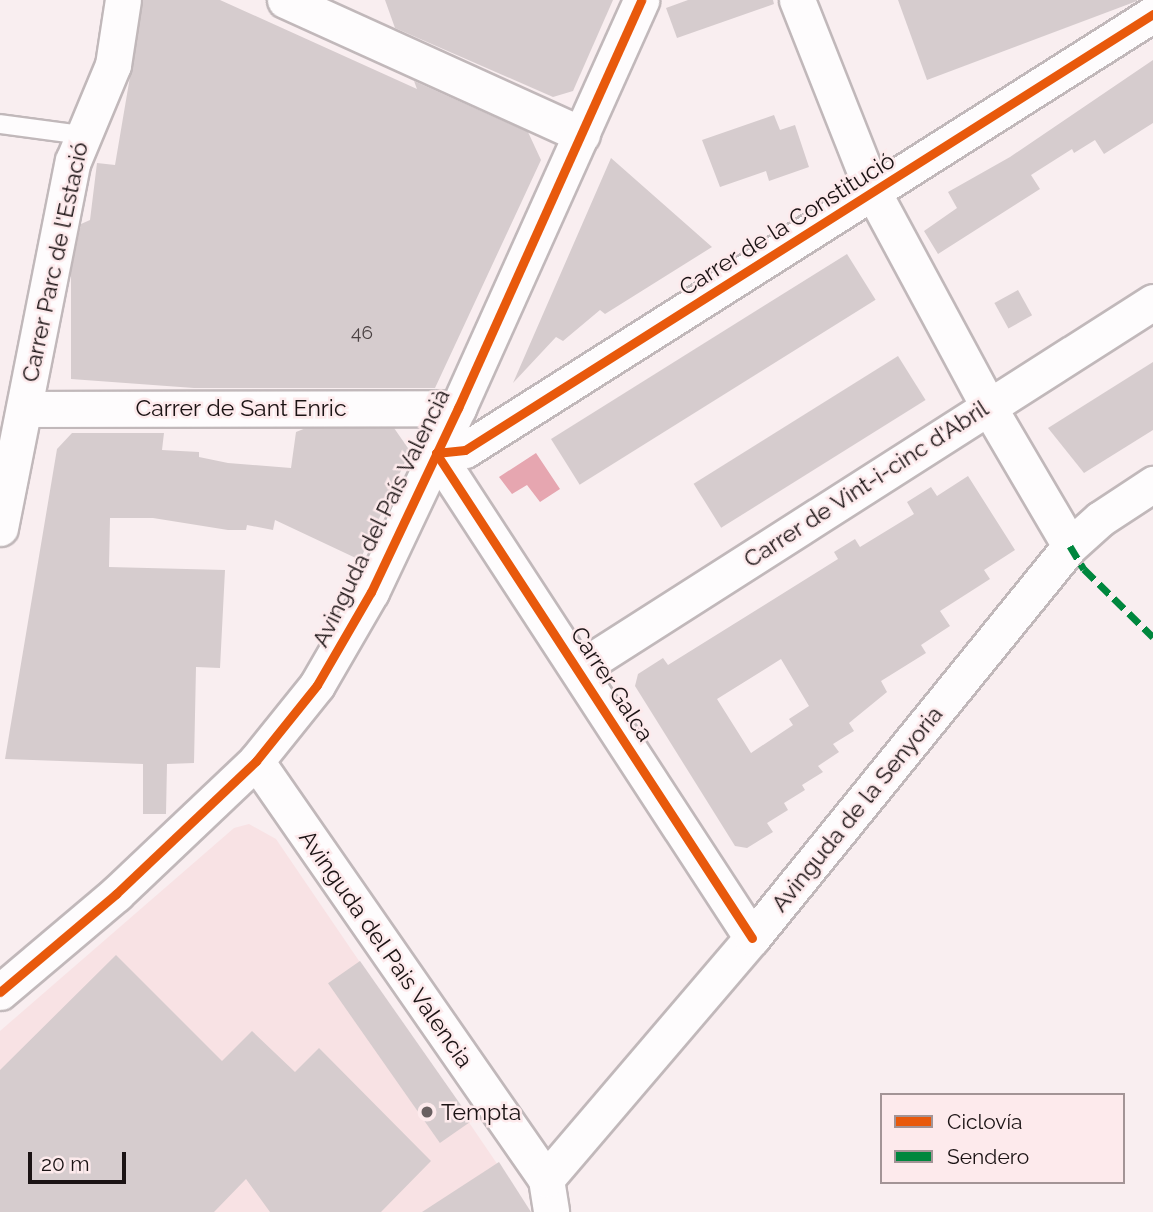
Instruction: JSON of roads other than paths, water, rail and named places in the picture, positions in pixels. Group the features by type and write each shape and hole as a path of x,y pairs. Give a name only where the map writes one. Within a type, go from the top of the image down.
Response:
{"street":[{"name":"Carrer Parc de l'Estació","path":"0,528 82,135 113,65 123,0"},
{"path":"285,0 355,14 582,135"},
{"name":"Avinguda del País Valencià","path":"0,992 116,894 256,761 300,710 336,656 458,408 640,0"},
{"path":"797,0 873,192 988,407 1070,546"},
{"name":"Carrer de la Constitució","path":"436,453 465,450 1153,14"},
{"name":"Carrer de Vint-i-cinc d'Abril","path":"580,668 1153,302"},
{"name":"Carrer de Sant Enric","path":"24,409 458,408"},
{"name":"Carrer Galca","path":"436,453 580,668 752,938"},
{"name":"Avinguda de la Senyoria","path":"548,1195 752,938 1070,546 1100,519 1153,484"},
{"name":"Avinguda del Pais Valencia","path":"256,761 548,1195"}],"lane":[{"path":"0,124 82,135"}],"place":[{"name":"Tempta","path":"427,1112"}]}
